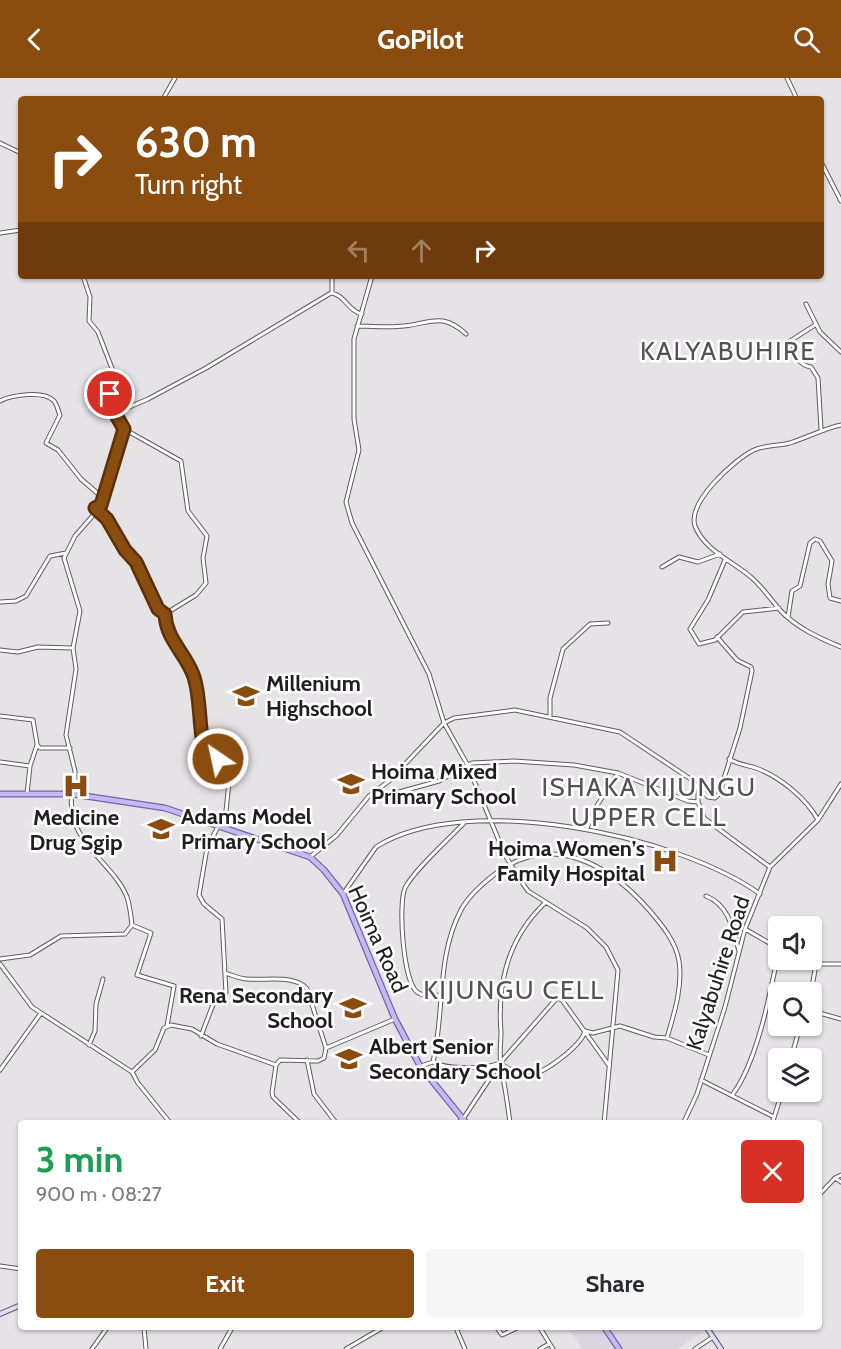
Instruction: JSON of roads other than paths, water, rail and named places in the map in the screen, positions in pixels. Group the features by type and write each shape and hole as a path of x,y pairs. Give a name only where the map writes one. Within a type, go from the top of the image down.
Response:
{"main road":[{"name":"Hoima Road","path":"0,795 73,794 165,808 310,857 343,894 395,1019 420,1066 446,1094 464,1120"},
{"path":"606,1330 619,1349"}],"street":[{"path":"166,96 175,78"},
{"path":"787,78 796,96"},
{"path":"0,143 18,152"},
{"path":"824,168 841,201"},
{"path":"0,233 18,230"},
{"path":"84,279 90,297 89,321 98,332 113,371 110,394 117,417 124,429 181,461 188,511 207,536 204,558 205,585 196,595 165,614"},
{"path":"332,279 332,293"},
{"path":"371,279 357,326 353,394 359,450 346,502 352,523 429,674 444,723 467,764 505,855 528,891 587,928 600,940 613,959 619,977 612,1027 612,1051 608,1064 604,1120"},
{"path":"117,417 118,412 126,407 148,399 206,368 332,293 336,292 356,313 362,315"},
{"path":"806,304 815,325 841,352"},
{"path":"357,326 405,326 439,320 453,322 466,334"},
{"path":"815,325 787,343 798,360 805,366 811,367 818,378 821,429"},
{"path":"0,401 7,397 45,395 54,401 60,415 46,443 58,450 81,479 103,498"},
{"path":"841,425 821,429 787,444 752,451 714,483 696,509 694,520 698,531 725,560 752,578 788,617 809,632 841,647"},
{"path":"95,508 101,505 124,429"},
{"path":"95,508 107,519 125,550 136,562 158,609 165,614 169,635 194,678 202,737 206,746 230,772 226,811 220,827 207,848 200,895 204,904 222,919 226,995 214,1002 201,1036"},
{"path":"0,959 30,955 62,936 125,934 132,925 126,896 80,832 70,807 75,771 66,735 76,669 73,648 80,611 76,592 66,568 66,553 75,536 97,511 95,508"},
{"path":"788,617 792,591 800,586 810,543 814,539 822,543 833,563 828,584 830,598 841,601"},
{"path":"0,603 27,596 50,556 66,553"},
{"path":"662,567 679,557 698,562 720,554"},
{"path":"725,560 707,603 690,629 699,645 715,640 743,612 779,608"},
{"path":"550,715 550,698 565,645 590,624 608,623"},
{"path":"310,857 346,826 369,796 389,781 444,723 454,718 492,715 508,710 550,715 625,733 685,774 708,797 717,797 744,715 753,671 751,667 737,660 717,637"},
{"path":"0,650 18,652 44,646 73,648"},
{"path":"0,716 33,720 37,745 30,766 27,794"},
{"path":"37,745 40,748 70,748"},
{"path":"729,759 741,766 757,768 780,782 803,800 818,820"},
{"path":"369,796 381,797 439,781 467,764 489,761 545,762 618,773 687,801 698,802"},
{"path":"0,762 30,766"},
{"path":"586,828 592,814 618,773"},
{"name":"Kalyabuhire Road","path":"685,1120 709,1055 745,929 770,867 818,820 841,784"},
{"path":"698,788 698,802 704,818 770,867"},
{"path":"440,995 423,995 413,986 408,971 400,909 405,888 466,822"},
{"path":"343,894 376,847 383,842 412,830 466,822 493,822 556,824 620,835 726,873 760,894"},
{"path":"433,1062 449,940 461,910 480,885 511,862 543,854 578,858 618,880 651,912 668,933 679,961 678,989 667,1038"},
{"path":"706,896 717,900 725,911 739,953"},
{"path":"509,1120 500,1063 499,1016 506,964 520,931 545,903"},
{"path":"132,925 151,933 137,975 174,986 166,1026 155,1050 132,1072"},
{"path":"745,929 768,942"},
{"path":"0,964 26,1001 132,1072 168,1120"},
{"path":"822,964 841,964"},
{"path":"733,1094 750,1063 769,1001 775,970"},
{"path":"225,973 247,980 264,978 304,984 326,1048 321,1060 284,1059 276,1065 273,1097 297,1120"},
{"path":"89,1045 95,1031 96,1004 103,979"},
{"path":"466,1120 500,1063 557,998 585,1031 608,1064"},
{"path":"0,1070 41,1013"},
{"path":"822,1014 841,1019"},
{"path":"326,1048 395,1019"},
{"path":"166,1026 192,1029 201,1036 276,1065"},
{"path":"585,1031 593,1033 612,1027 667,1038 709,1055"},
{"path":"500,1063 519,1075 534,1074 564,1056 583,1039 585,1031"},
{"path":"307,1060 314,1094 334,1120"},
{"path":"0,1062 6,1063"},
{"path":"420,1066 433,1062 453,1066 492,1066 500,1063"},
{"path":"701,1080 733,1094 774,1117"},
{"path":"773,1120 779,1102"},
{"path":"822,1192 841,1175"},
{"path":"835,1178 841,1182"},
{"path":"0,1266 18,1269"},
{"path":"0,1314 18,1306"},
{"path":"92,1349 105,1330"},
{"path":"144,1330 146,1349"},
{"path":"220,1349 231,1330"},
{"path":"346,1349 379,1330"},
{"path":"457,1330 465,1349"},
{"path":"498,1330 502,1335 513,1330"},
{"path":"541,1330 553,1349"},
{"path":"708,1330 721,1349"},
{"path":"695,1349 713,1338"},
{"path":"540,1349 549,1344"}],"place":[{"name":"Millenium Highschool","path":"246,696"},
{"name":"Hoima Mixed Primary School","path":"351,784"},
{"name":"Medicine Drug Sgip","path":"76,786"},
{"name":"Adams Model Primary School","path":"161,829"},
{"name":"Hoima Women’s Family Hospital","path":"665,861"},
{"name":"Rena Secondary School","path":"353,1008"},
{"name":"Albert Senior Secondary School","path":"349,1059"}],"district":[{"name":"KALYABUHIRE","path":"728,351"},
{"name":"ISHAKA KIJUNGU UPPER CELL","path":"649,802"},
{"name":"KIJUNGU CELL","path":"514,990"}]}
